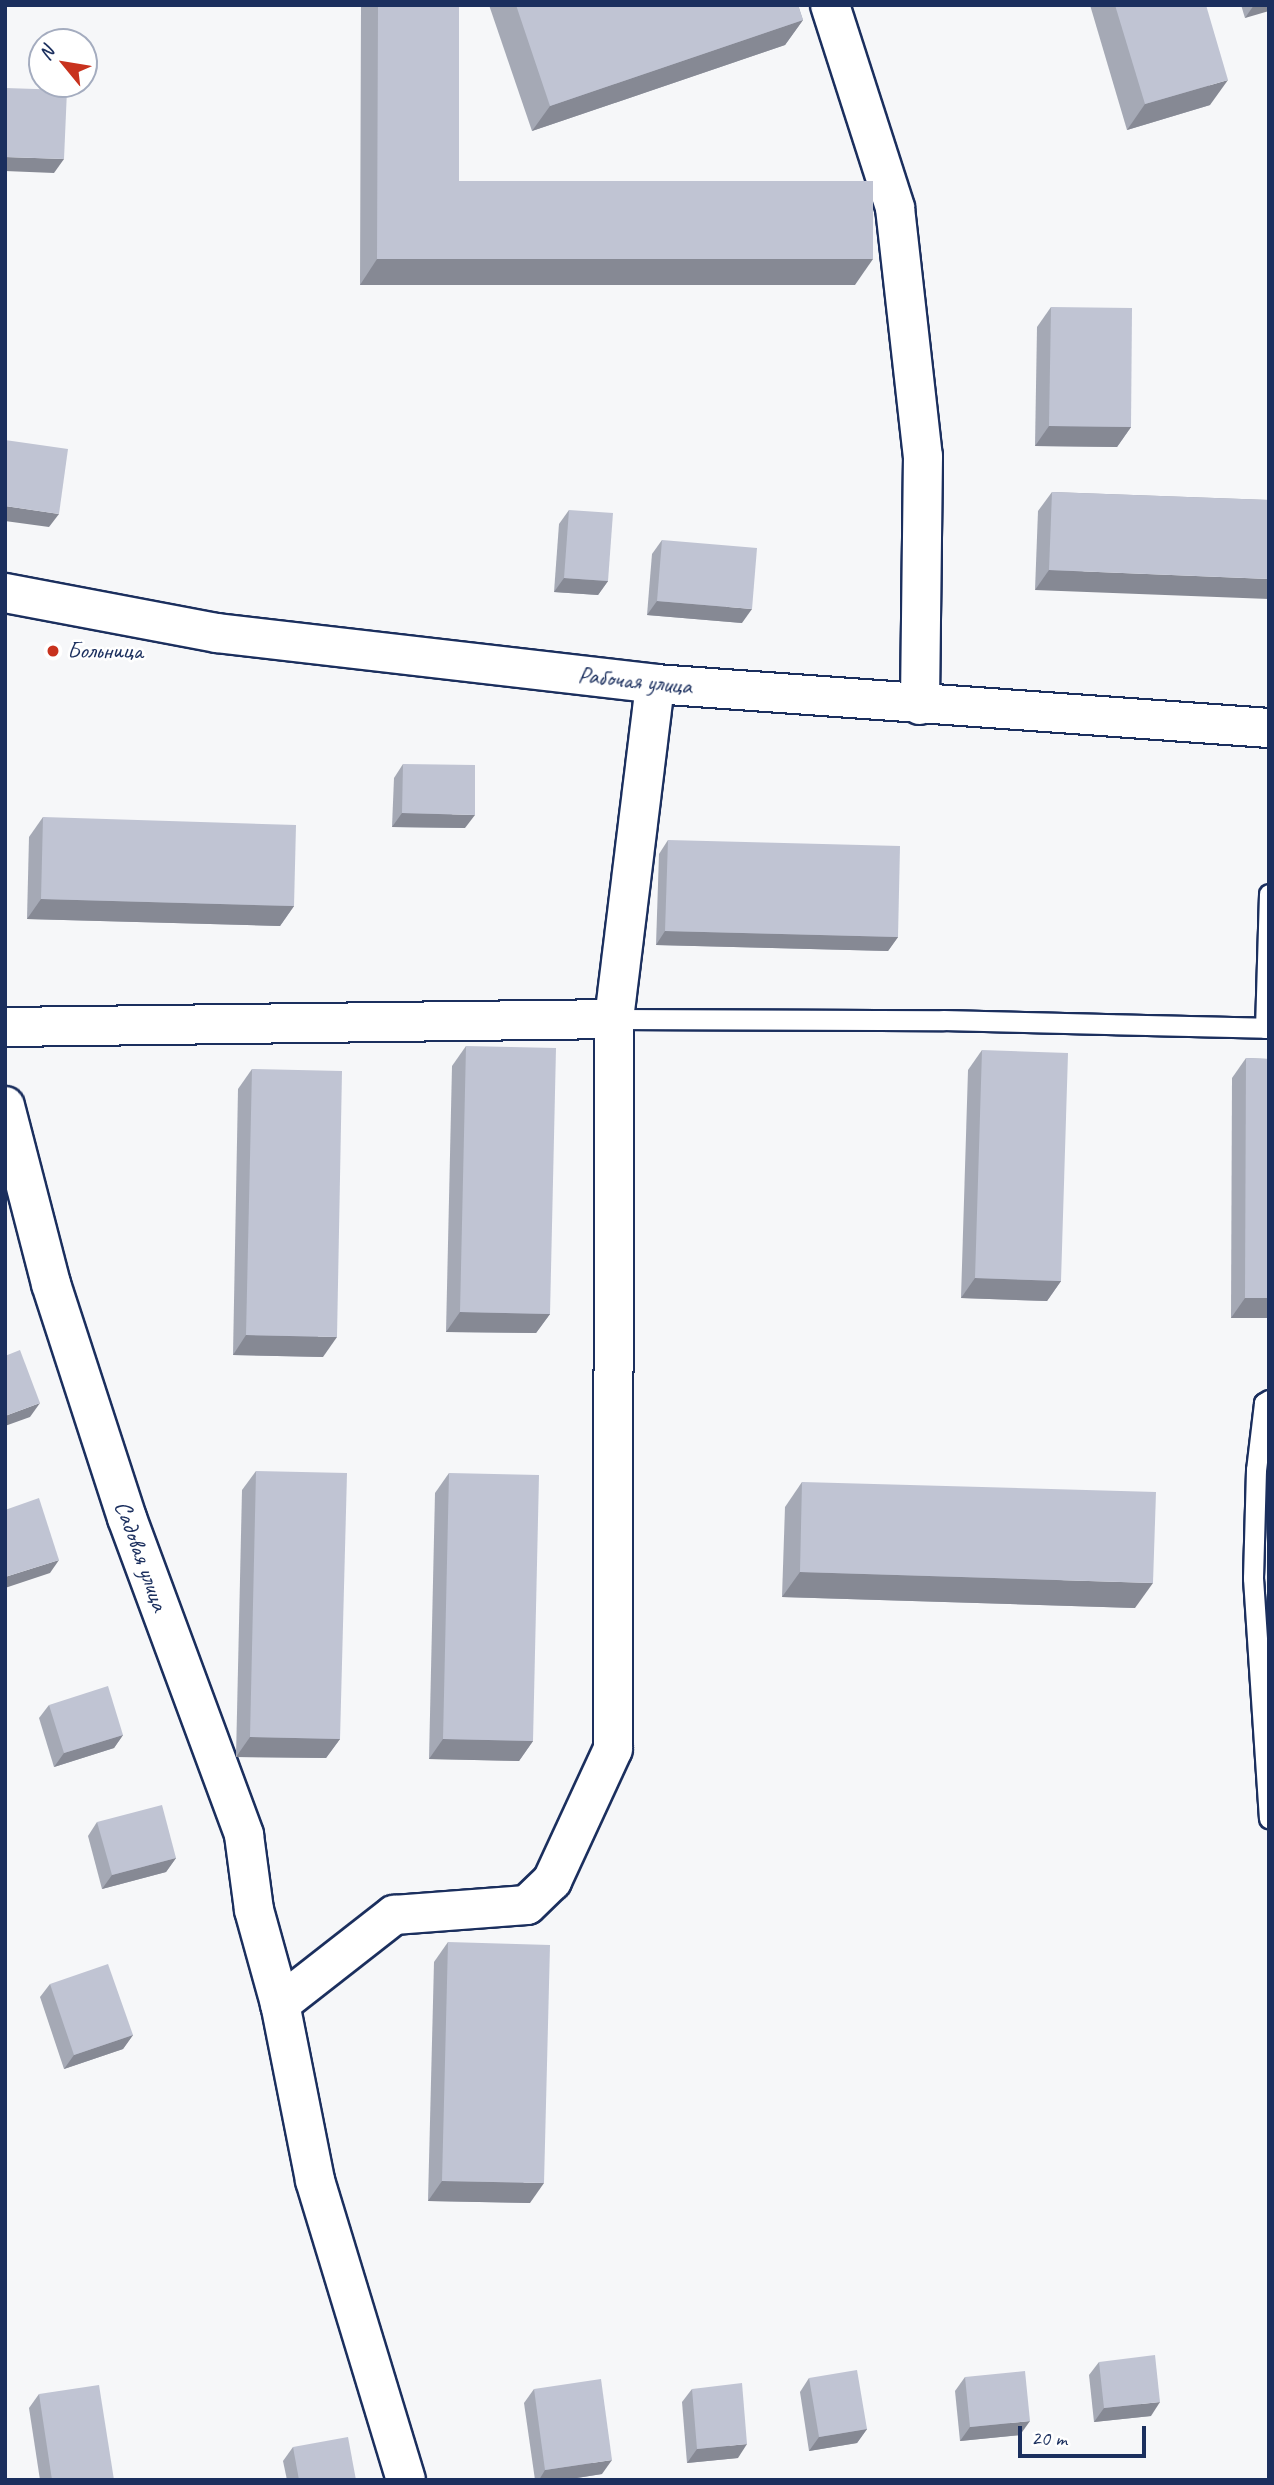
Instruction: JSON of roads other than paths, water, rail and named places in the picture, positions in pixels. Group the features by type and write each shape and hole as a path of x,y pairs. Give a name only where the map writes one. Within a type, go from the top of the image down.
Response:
{"street":[{"path":"830,5 895,208 923,456 920,705"},
{"name":"Рабочая улица","path":"5,593 217,633 655,684 1269,728"},
{"path":"280,2004 394,1915 527,1905 552,1881 613,1749 614,1019 655,684"},
{"path":"5,1027 614,1019"},
{"name":"Садовая улица","path":"5,1106 51,1284 127,1518 244,1835 254,1910 280,2004 315,2180 406,2480"}],"lane":[{"path":"614,1019 943,1020 1267,1028 1269,894"},
{"path":"1269,1400 1264,1404 1256,1470 1253,1578 1269,1818"}],"place":[{"name":"Больница","path":"53,651"}]}
